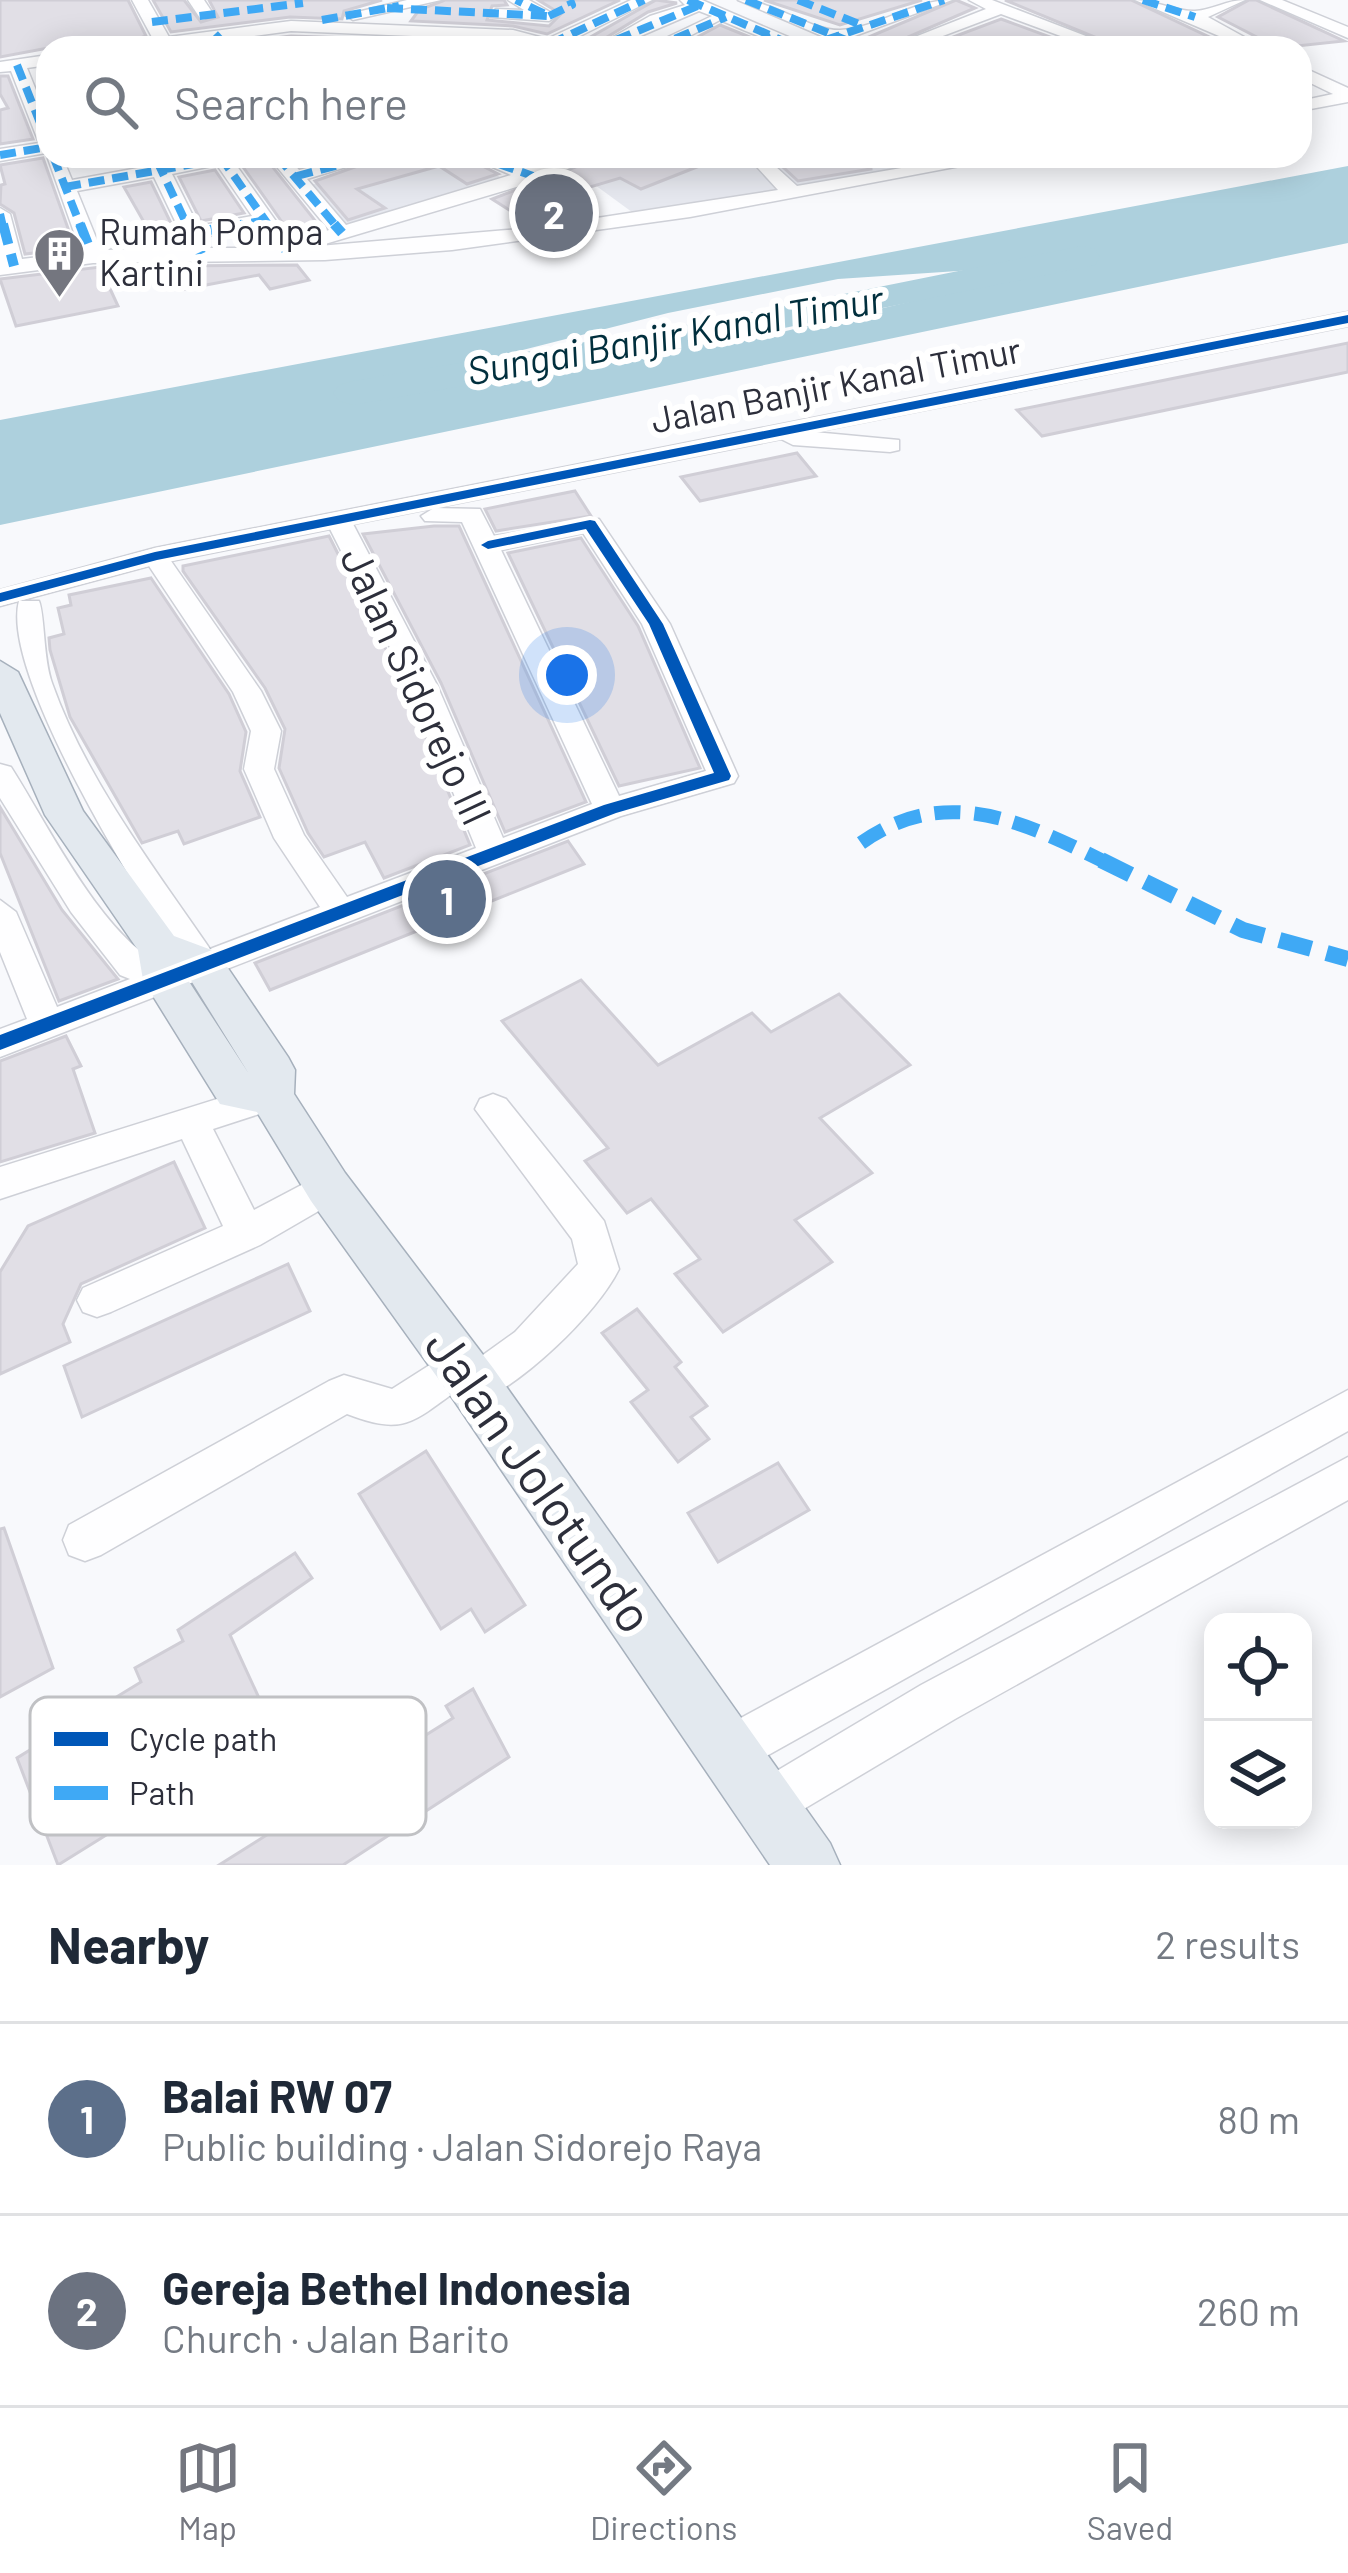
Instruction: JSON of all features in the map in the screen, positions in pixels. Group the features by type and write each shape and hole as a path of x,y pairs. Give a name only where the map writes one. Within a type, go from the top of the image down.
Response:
{"main road":[{"name":"Jalan Jolotundo","path":"0,672 65,815 175,963 236,1091 271,1096 328,1187 808,1865"}],"street":[{"path":"140,0 160,36"},
{"path":"387,8 433,0"},
{"path":"516,0 549,16"},
{"path":"326,24 360,6 549,16 572,4 570,0"},
{"path":"570,36 639,0"},
{"path":"746,0 836,36 944,0"},
{"path":"798,0 864,26"},
{"path":"1143,0 1195,17 1232,36"},
{"path":"1195,17 1237,0"},
{"path":"1268,0 1348,33"},
{"path":"152,22 201,8 302,1 326,24"},
{"path":"919,36 986,2 1076,36"},
{"path":"624,36 694,3 769,36"},
{"path":"682,36 727,17"},
{"path":"974,36 1026,18"},
{"path":"253,36 326,24 520,36"},
{"path":"579,30 601,36"},
{"path":"9,66 26,86 36,110"},
{"path":"1312,77 1348,96"},
{"path":"26,86 36,84"},
{"path":"1312,104 1348,96"},
{"path":"0,155 36,139"},
{"path":"58,168 91,252"},
{"path":"65,187 139,168"},
{"path":"160,168 201,254"},
{"path":"234,168 285,253"},
{"path":"289,168 342,233"},
{"path":"513,168 533,176"},
{"path":"285,253 342,233 448,208 556,168"},
{"path":"766,168 792,192"},
{"path":"0,214 7,268 91,252 285,253 485,240 932,168"},
{"path":"410,187 448,208 485,240"},
{"path":"448,208 506,202"},
{"path":"191,232 266,220"},
{"name":"Jalan Banjir Kanal Timur","path":"341,526 750,435 1348,319"},
{"path":"750,435 890,445"},
{"path":"175,963 37,709 16,645 18,622 10,606 59,586 155,556 341,526 471,514 610,809"},
{"path":"0,1043 175,963 340,912 610,809 722,776 656,624 590,524 488,544"},
{"name":"Jalan Sidorejo III","path":"341,526 423,685 494,853"},
{"path":"155,556 247,691 266,731 260,769 290,838 340,912"},
{"path":"0,774 82,904 132,965 175,963"},
{"path":"0,913 46,1023"},
{"path":"0,1183 271,1096"},
{"path":"85,1540 344,1394 384,1408 400,1407 529,1345 599,1269 590,1233 493,1109"},
{"path":"192,1123 246,1233"},
{"path":"97,1300 246,1233 328,1187"},
{"path":"728,1751 1348,1408"},
{"path":"765,1805 938,1702 1348,1477"}],"shaded area":[{"path":"371,168 483,168 504,179 347,228 311,185"},
{"path":"640,168 902,168 636,215 595,185"}],"water":[{"path":"1348,166 1348,243 0,525 0,420","holes":["1046,265 1045,270 769,335 671,327 566,361 523,360 439,382 413,378 668,313 838,279"]}],"building":[{"path":"0,0 128,0 146,36 36,36 36,50 0,57"},
{"path":"153,0 184,0 201,22 218,17 209,0 382,0 344,11 342,19 290,17 171,32"},
{"path":"445,0 504,0 507,5 492,6 487,20 549,26 561,14 538,0 620,0 547,34 513,26 411,21 419,10"},
{"path":"656,0 677,3 648,12 609,36 592,36"},
{"path":"764,0 922,0 840,25"},
{"path":"956,0 975,8 911,36 871,36"},
{"path":"1005,0 1131,0 1207,36 1092,36"},
{"path":"1256,0 1344,41 1312,44 1312,36 1255,36 1218,17"},
{"path":"1001,19 1047,36 956,36"},
{"path":"720,25 747,36 699,36"},
{"path":"0,76 8,76 33,139 0,144 0,110 8,108 0,94"},
{"path":"36,159 36,168 47,168 75,248 25,254 14,213 0,204 1,185 5,184 0,165"},
{"path":"244,168 274,168 321,228 294,239"},
{"path":"352,168 432,168 357,189 385,208 348,220 315,181"},
{"path":"442,168 486,168 498,174 467,184"},
{"path":"573,168 694,168 641,189 620,178 563,195 581,216 531,224 492,199"},
{"path":"784,168 871,168 871,169 798,181"},
{"path":"215,170 244,213 201,221 179,177"},
{"path":"151,182 181,244 153,238 124,187"},
{"path":"297,265 309,280 270,289 259,275 185,289 173,266"},
{"name":"Rumah Pompa Kartini","path":"100,267 118,306 16,326 0,279"},
{"path":"1348,343 1348,372 1042,436 1017,410"},
{"path":"797,453 816,476 700,501 681,477"},
{"path":"575,491 591,516 496,531 485,509"},
{"path":"459,526 586,802 505,832 441,683 363,534"},
{"path":"329,536 405,687 470,845 384,878 365,842 324,857 308,833 279,768 285,729 265,688 183,571 183,566"},
{"path":"581,538 638,626 700,768 619,786 508,553"},
{"path":"151,578 229,694 246,732 240,771 260,817 184,844 178,831 142,843 70,717 50,650 49,638 64,634 58,608 71,605 69,595"},
{"path":"0,807 62,910 118,979 59,1001 0,853"},
{"path":"568,841 584,864 270,990 255,963"},
{"path":"581,980 658,1065 752,1013 771,1032 839,994 910,1065 820,1118 872,1173 795,1220 832,1262 723,1332 675,1274 700,1259 651,1199 627,1213 585,1161 608,1148 502,1021"},
{"path":"66,1036 81,1066 73,1069 95,1133 0,1162 0,1061"},
{"path":"174,1162 205,1228 81,1284 63,1324 70,1342 0,1374 0,1272 28,1226"},
{"path":"288,1264 310,1311 82,1417 64,1366"},
{"path":"637,1309 681,1362 675,1367 707,1406 691,1417 709,1439 678,1462 631,1402 648,1390 602,1333"},
{"path":"426,1451 525,1605 485,1632 471,1609 441,1629 359,1494"},
{"path":"778,1463 809,1510 718,1562 688,1513"},
{"path":"4,1528 53,1668 0,1697 0,1529"},
{"path":"295,1553 312,1578 230,1635 259,1697 117,1697 141,1682 135,1668 183,1641 178,1630"},
{"path":"473,1689 509,1757 426,1811 426,1735 453,1718 446,1706"},
{"path":"30,1750 30,1792 17,1758"},
{"path":"47,1835 106,1835 58,1865"},
{"path":"267,1835 389,1835 343,1865 219,1865"}],"waterway":[{"name":"Sungai Banjir Kanal Timur","path":"353,393 715,331 1082,257"}],"marked path":[{"path":"387,8 549,16 516,0"},
{"path":"549,16 572,5 570,0"},
{"path":"567,36 644,0"},
{"path":"688,0 772,36"},
{"path":"746,0 836,36"},
{"path":"798,0 864,26"},
{"path":"838,36 944,0"},
{"path":"981,1 985,0"},
{"path":"1143,0 1195,17"},
{"path":"152,22 303,3"},
{"path":"624,36 700,5"},
{"path":"322,20 399,6"},
{"path":"681,36 726,17"},
{"path":"17,65 36,113"},
{"path":"0,155 36,149"},
{"path":"58,168 91,252"},
{"path":"160,168 201,254"},
{"path":"65,187 171,168"},
{"path":"228,168 286,250"},
{"path":"287,168 342,233"},
{"path":"297,176 327,168"},
{"path":"510,168 533,176"},
{"path":"0,214 14,266"},
{"path":"191,233 266,220"},
{"path":"861,843 886,827 928,812 986,812 1051,836 1243,930 1348,959"}],"cycle path":[{"path":"0,598 155,556 1348,319"},
{"path":"0,1043 610,809 723,776 656,624 590,524 488,545"}],"place":[{"name":"Gereja Bethel Indonesia","path":"554,213"},
{"name":"Rumah Pompa Kartini","path":"60,299"},
{"name":"Balai RW 07","path":"447,899"}]}
